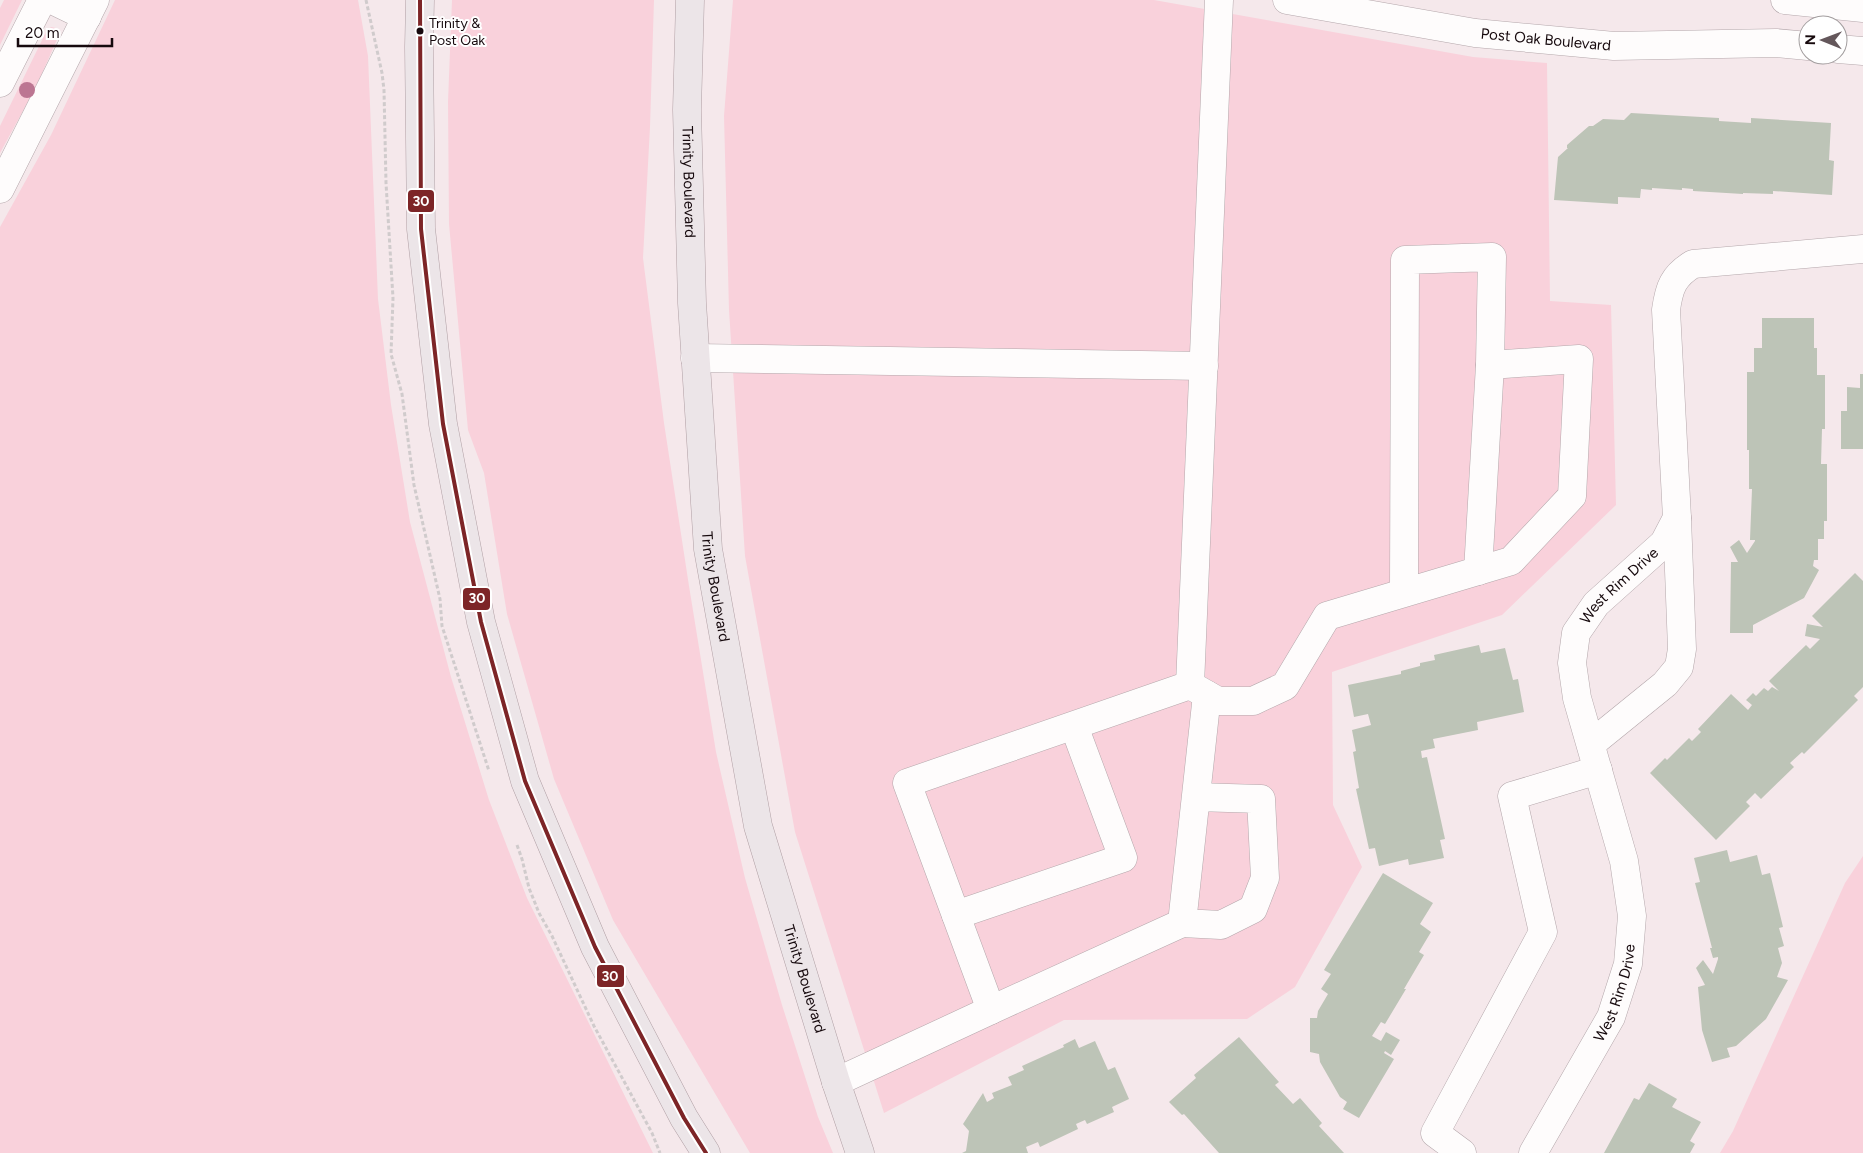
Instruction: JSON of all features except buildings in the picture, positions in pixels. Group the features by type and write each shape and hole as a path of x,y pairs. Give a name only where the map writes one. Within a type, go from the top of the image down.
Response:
{"main road":[{"path":"420,0 418,47 420,230 442,424 480,622 525,781 594,947 684,1118 706,1153"},
{"name":"Trinity Boulevard","path":"690,0 687,110 692,303 708,550 758,826 836,1082 860,1153"}],"street":[{"path":"0,83 42,0"},
{"path":"0,189 92,9 52,0"},
{"path":"1182,922 1196,797 1204,366 1219,0"},
{"name":"Post Oak Boulevard","path":"1287,0 1475,33 1614,46 1776,43 1798,45"},
{"path":"1785,0 1863,8"},
{"path":"1848,50 1863,51"},
{"path":"1591,744 1665,684 1678,667 1682,649 1678,518 1666,310 1669,288 1682,270 1693,264 1863,249"},
{"path":"1404,593 1405,260 1492,257 1490,365 1478,571"},
{"path":"696,358 1204,366"},
{"path":"991,1010 907,783 1074,726 1199,690 1218,701 1253,701 1285,686 1327,616 1512,561 1572,496 1579,359 1490,365"},
{"name":"West Rim Drive","path":"1533,1153 1611,1017 1628,964 1632,916 1624,861 1578,698 1572,663 1576,633 1596,604 1664,542 1678,518"},
{"path":"956,915 1123,858 1074,726"},
{"path":"1462,1153 1435,1132 1543,932 1512,796 1598,770"},
{"path":"836,1082 1182,922 1221,924 1253,909 1264,878 1261,799 1196,797"}],"shaded area":[{"path":"4,0 22,0 0,45 0,8"},
{"path":"115,0 358,0 368,56 378,299 391,405 410,522 451,677 489,800 527,898 653,1153 0,1153 0,227 51,135"},
{"path":"452,0 654,0 643,258 664,423 689,586 716,752 745,878 782,1005 818,1117 833,1153 750,1153 613,920 554,779 507,614 484,473 468,430 449,224 448,102"},
{"path":"733,0 1154,0 1473,57 1547,63 1550,301 1611,305 1616,505 1502,615 1332,672 1333,805 1362,867 1295,987 1247,1019 1064,1020 884,1113 795,832 745,556 729,310 724,116"},
{"path":"51,27 56,28 59,35 36,87 0,153 0,126 46,32"},
{"path":"1863,856 1863,1153 1720,1153 1733,1131 1845,883"}],"transit line":[{"name":"30","path":"420,0 421,229 443,424 481,622 525,781 595,947 684,1118 706,1153"}],"place":[{"name":"Trinity & Post Oak","path":"420,31"}]}
